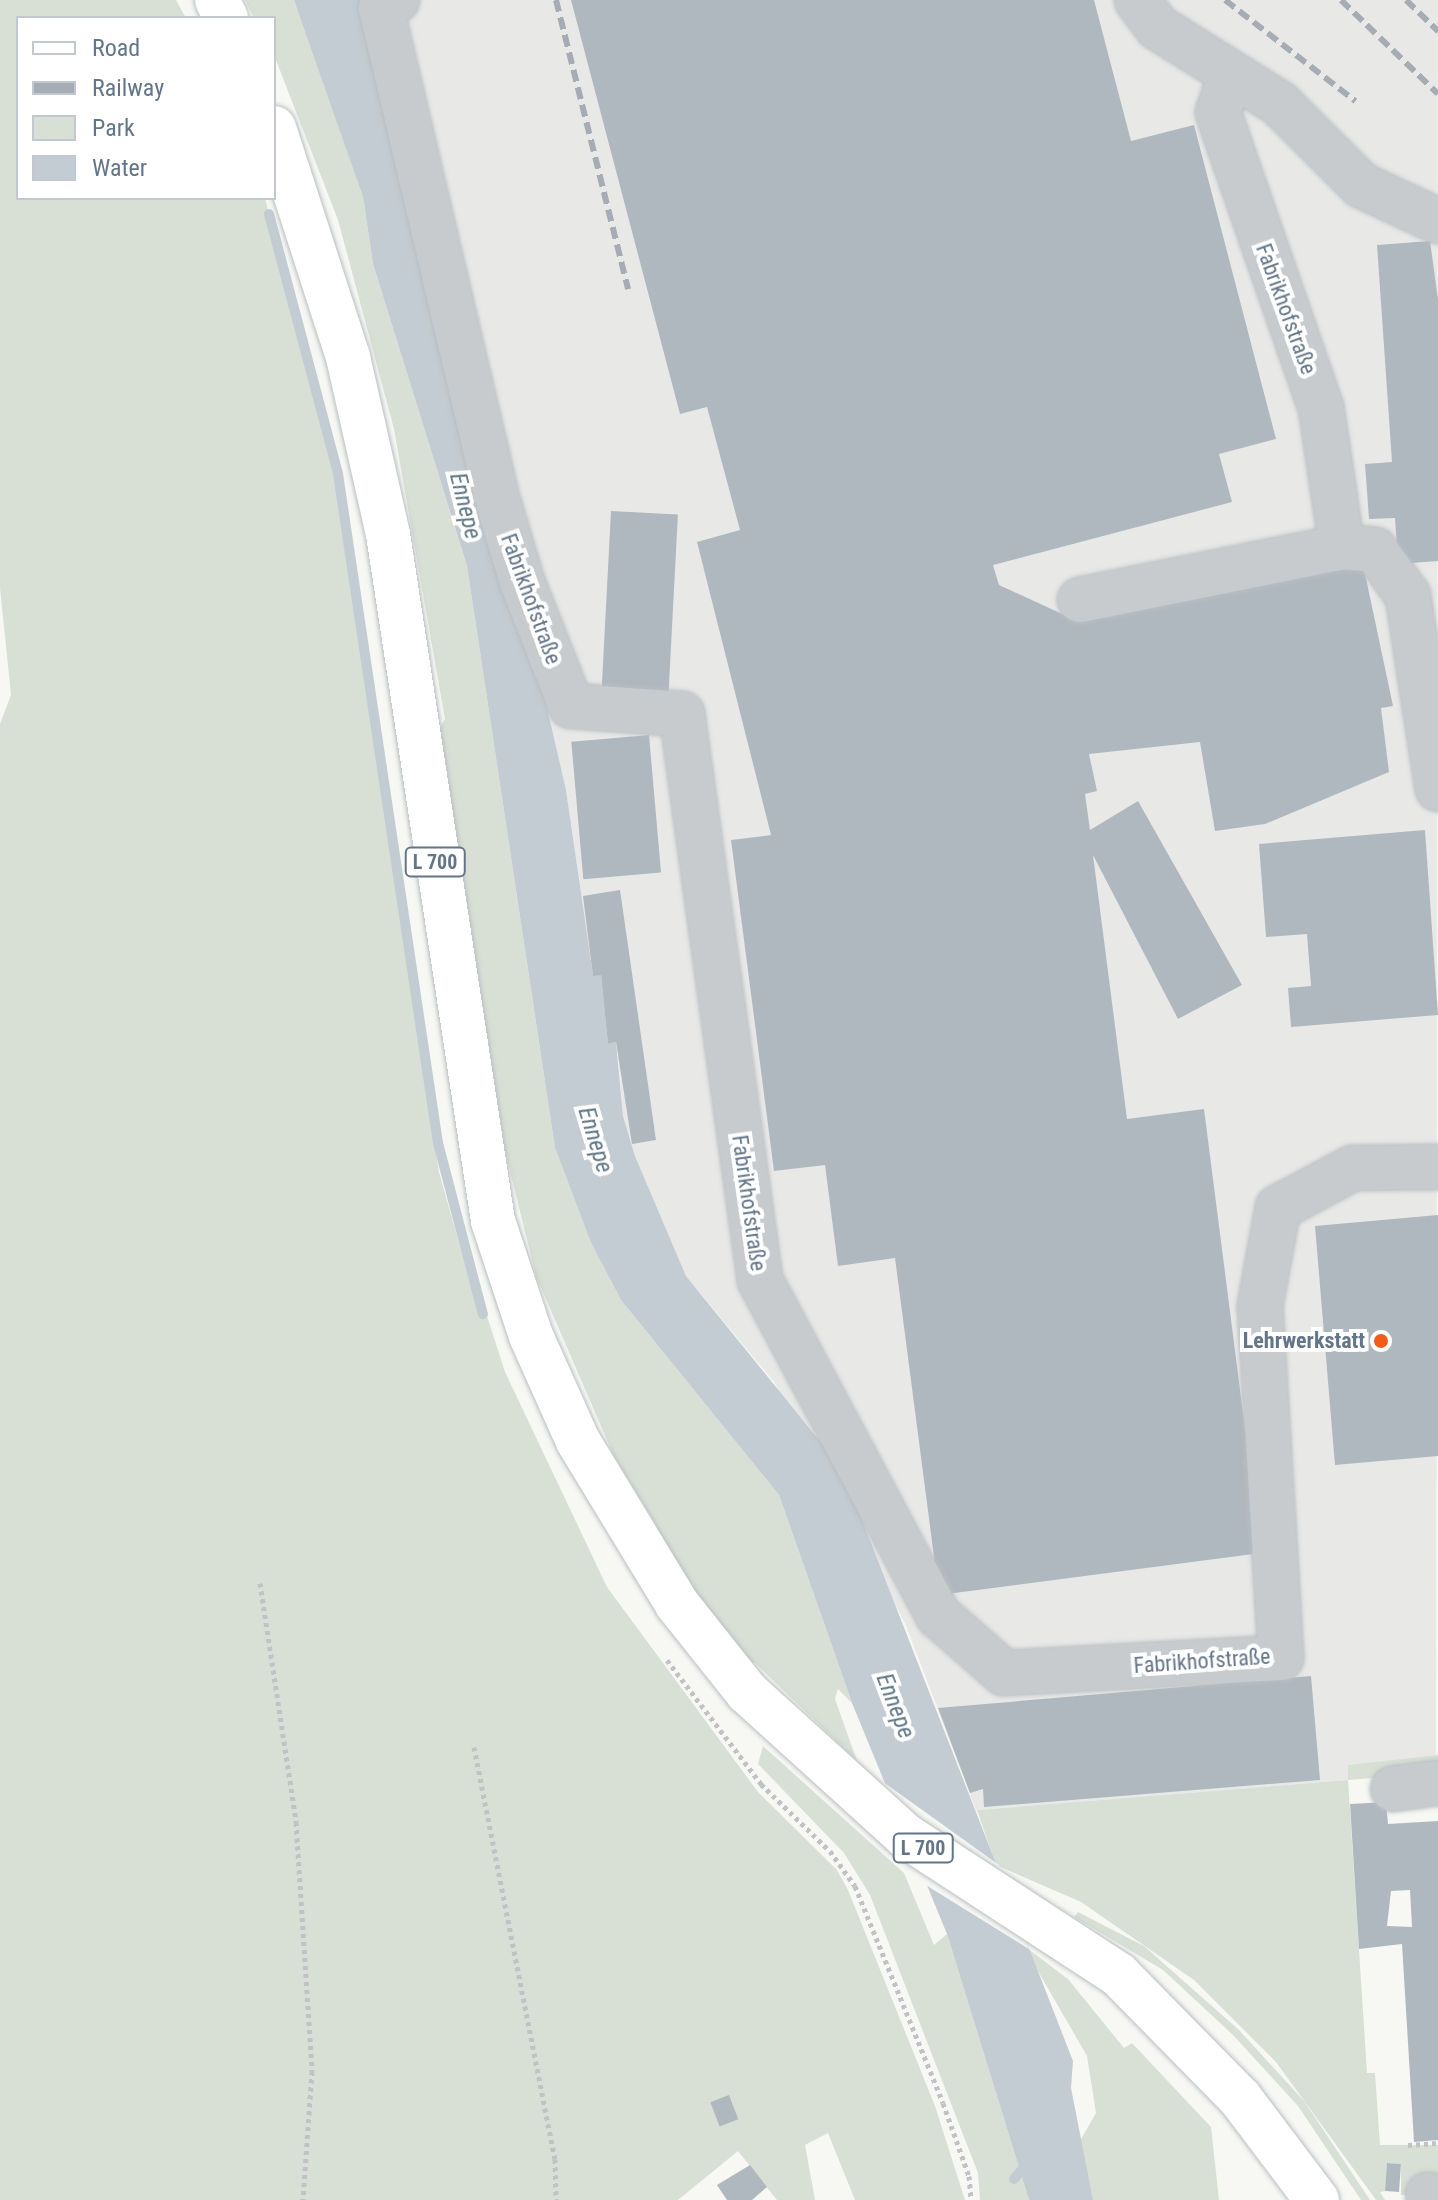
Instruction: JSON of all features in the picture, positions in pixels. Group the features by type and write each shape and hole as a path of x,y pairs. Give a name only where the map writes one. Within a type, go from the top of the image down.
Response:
{"main road":[{"name":"L 700","path":"276,134 344,343 388,534 479,1158 514,1288 552,1387 606,1495 704,1642 799,1744 906,1836 1119,1975 1260,2121 1317,2200"}],"lane":[{"name":"Fabrikhofstraße","path":"397,0 381,8 495,492 522,582 571,706 682,714 760,1280 939,1616 1004,1673 1281,1658 1260,1306 1278,1208 1353,1168 1438,1167"},
{"path":"1137,0 1157,27 1230,78 1280,104 1361,185 1438,221"},
{"name":"Fabrikhofstraße","path":"1230,78 1218,112 1321,407 1342,547"},
{"path":"1080,600 1342,547 1375,550 1408,596 1438,789"},
{"path":"1393,1789 1438,1783"}],"path":[{"path":"260,1583 296,1822 312,2071 303,2200"},
{"path":"665,1655 761,1784 830,1851 855,1886 943,2103 969,2176 971,2200"},
{"path":"474,1747 555,2159 556,2200"},
{"path":"1408,2145 1438,2143"}],"shaded area":[{"path":"363,0 1438,0 1436,1757 1348,1765 1348,1780 976,1810 905,1623 774,1382 686,1276 635,1156 623,1116 617,1043 608,1044 593,976 566,790"}],"green space":[{"path":"0,0 176,0 185,16 16,16 16,200 266,200 335,474 439,1172 480,1318 487,1316 505,1372 607,1587 758,1792 837,1870 848,1890 935,2106 965,2200 855,2200 828,2133 805,2145 815,2200 777,2200 738,2151 678,2200 0,2200 0,724 11,695 0,588"},
{"path":"245,0 294,0 363,197 373,264 467,566 555,1148 591,1243 621,1300 779,1495 852,1703 838,1689 835,1699 857,1761 754,1662 748,1667 716,1627 651,1529 656,1525 614,1456 536,1276 505,1151 440,728 445,719 394,429 338,220 276,60 276,16 253,16"},
{"path":"763,1746 904,1873 934,1945 947,1934 1029,2200 980,2200 978,2173 870,1895 844,1853 758,1764"},
{"path":"1438,1755 1438,1773 1348,1780 1348,1765"},
{"path":"1348,1780 1367,2073 1375,2073 1380,2145 1438,2145 1438,2177 1411,2195 1401,2195 1401,2164 1387,2163 1386,2191 1380,2192 1385,2200 1376,2200 1276,2062 1194,1980 1081,1902 996,1865 977,1810"},
{"path":"1078,1912 1144,1946 1239,2030 1304,2101 1370,2200 1361,2200 1298,2106 1233,2035 1163,1970 1074,1917"},
{"path":"1023,1945 1068,1979 1124,2048 1132,2043 1211,2127 1219,2200 1093,2200 1080,2141 1096,2113 1087,2056"}],"water":[{"name":"Ennepe","path":"294,0 363,0 531,639 566,790 593,975 601,975 608,1044 616,1042 623,1116 635,1156 686,1276 823,1445 850,1489 1073,2061 1071,2088 1093,2200 1029,2200 947,1934 852,1703 779,1495 621,1300 591,1243 555,1148 467,566 373,264 363,197"}],"pier":[{"path":"879,1779 999,1865 1029,1949 921,1882"}],"building":[{"path":"571,0 1094,0 1131,141 1194,125 1276,439 1219,454 1232,502 993,565 999,585 1071,618 1363,564 1393,706 1381,708 1389,772 1265,824 1215,831 1200,742 1089,754 1097,791 1085,794 1090,830 1138,801 1242,985 1178,1019 1093,855 1127,1119 1204,1109 1261,1553 939,1595 895,1258 838,1266 825,1165 774,1171 731,840 771,835 697,542 740,530 707,407 680,414"},
{"path":"1430,241 1438,299 1438,561 1398,564 1395,518 1369,519 1365,464 1392,462 1377,245"},
{"path":"611,511 678,515 669,691 602,688"},
{"path":"649,735 661,872 583,879 571,742"},
{"path":"1425,830 1438,1015 1291,1027 1288,988 1311,986 1307,934 1266,937 1259,844"},
{"path":"620,890 656,1140 632,1144 616,1042 608,1044 601,975 593,976 583,896"},
{"name":"Lehrwerkstatt","path":"1438,1215 1438,1456 1335,1465 1315,1226"},
{"path":"1311,1676 1320,1780 984,1807 983,1789 970,1793 938,1708"},
{"path":"1386,1802 1388,1824 1438,1821 1438,2140 1414,2142 1402,1944 1359,1949 1350,1804","holes":["1410,1890 1412,1927 1387,1926 1391,1891"]},
{"path":"729,2095 738,2119 720,2126 710,2102"},
{"path":"1387,2163 1401,2164 1399,2192 1385,2191"},
{"path":"750,2165 767,2187 752,2200 727,2200 717,2185"}],"waterway":[{"path":"269,214 338,474 438,1143 483,1314"},
{"path":"1014,2179 1029,2162"}],"railway":[{"path":"556,0 628,289"},
{"path":"1225,0 1355,101"},
{"path":"1341,0 1438,94"},
{"path":"1406,0 1438,31"}],"place":[{"name":"Lehrwerkstatt","path":"1381,1341"}]}
